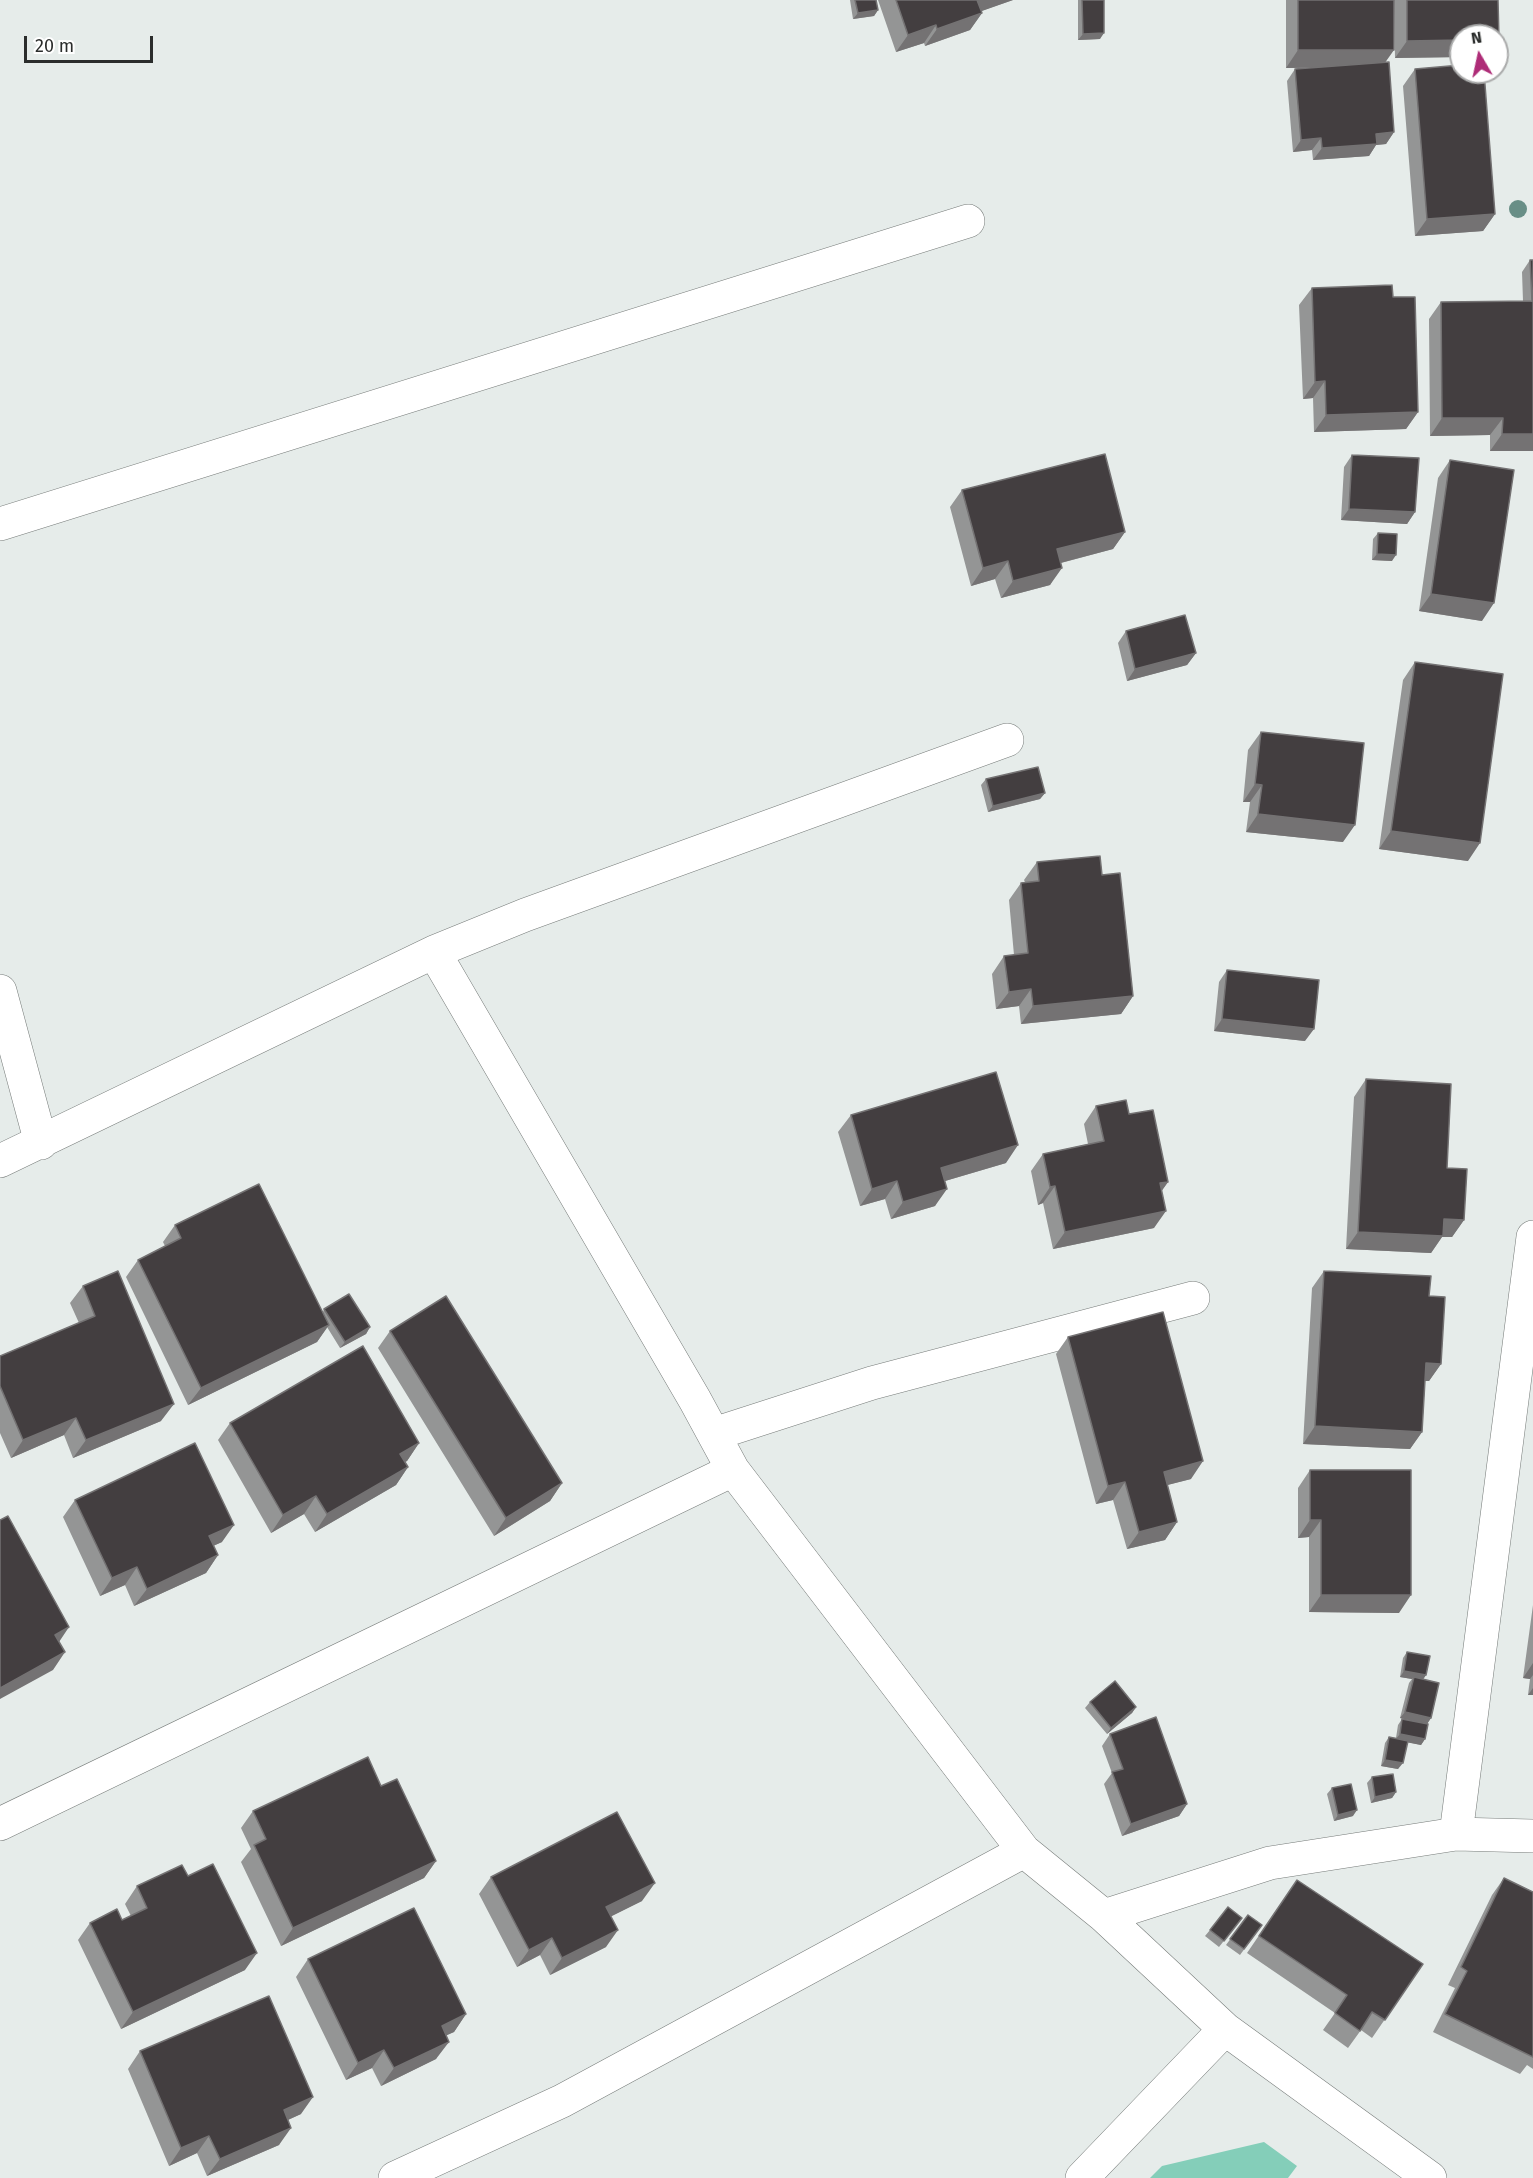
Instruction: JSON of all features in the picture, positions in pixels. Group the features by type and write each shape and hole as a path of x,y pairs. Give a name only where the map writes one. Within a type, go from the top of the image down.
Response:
{"street":[{"path":"0,524 968,221"},
{"path":"0,1161 434,952 536,910 1007,740"},
{"path":"434,952 733,1470 1024,1851 1104,1916 1225,2029 1430,2178"},
{"path":"0,991 41,1143"},
{"path":"1456,1834 1533,1237"},
{"path":"714,1434 872,1383 1193,1298"},
{"path":"0,1824 733,1470"},
{"path":"1104,1916 1270,1863 1456,1834 1533,1836"},
{"path":"395,2178 562,2101 1024,1851"},
{"path":"1082,2178 1225,2029"}],"green space":[{"path":"1264,2142 1297,2166 1288,2178 1150,2178 1162,2166"}],"building":[{"path":"855,0 876,0 878,10 858,13"},
{"path":"896,0 977,0 982,13 937,29 936,25 908,35"},
{"path":"1082,0 1104,0 1104,33 1083,34"},
{"path":"1298,0 1394,0 1394,50 1298,50"},
{"path":"1407,0 1498,0 1499,24 1449,24 1449,40 1407,41"},
{"path":"1389,62 1394,132 1376,134 1377,144 1322,148 1321,138 1301,140 1295,69"},
{"path":"1449,66 1449,84 1485,84 1495,214 1427,219 1415,69"},
{"path":"1530,260 1533,260 1533,301 1532,301"},
{"path":"1392,285 1393,297 1415,297 1418,412 1326,415 1325,381 1315,382 1312,288"},
{"path":"1533,301 1533,434 1502,434 1503,418 1442,418 1441,302"},
{"path":"1105,454 1125,532 1057,549 1062,568 1013,581 1008,561 983,568 962,490"},
{"path":"1352,455 1419,458 1415,512 1349,509"},
{"path":"1450,460 1514,470 1494,603 1431,594"},
{"path":"1378,533 1397,534 1396,555 1377,554"},
{"path":"1185,615 1196,653 1135,669 1126,631"},
{"path":"1415,662 1503,674 1480,843 1391,831"},
{"path":"1261,732 1364,743 1355,825 1258,814 1262,785 1255,784"},
{"path":"1038,767 1045,793 993,806 986,779"},
{"path":"1100,856 1102,875 1120,873 1133,996 1033,1006 1031,989 1009,992 1004,956 1028,953 1021,883 1039,881 1037,862"},
{"path":"1227,970 1319,980 1314,1029 1222,1019"},
{"path":"996,1072 1018,1145 941,1168 947,1189 903,1202 897,1181 872,1189 851,1115"},
{"path":"1366,1079 1451,1084 1447,1168 1467,1169 1464,1220 1444,1219 1443,1236 1358,1232"},
{"path":"1126,1100 1129,1114 1153,1110 1168,1182 1160,1183 1166,1211 1065,1232 1055,1186 1050,1187 1043,1154 1104,1141 1096,1106"},
{"path":"259,1184 329,1325 201,1388 138,1260 181,1238 175,1225"},
{"path":"118,1271 174,1404 86,1440 76,1418 23,1440 0,1386 0,1356 95,1316 83,1286"},
{"path":"1324,1271 1431,1276 1429,1296 1445,1297 1441,1364 1426,1363 1422,1432 1315,1426"},
{"path":"349,1294 370,1327 345,1342 324,1309"},
{"path":"446,1296 562,1483 506,1518 390,1331"},
{"path":"1163,1312 1203,1461 1164,1472 1177,1522 1139,1532 1125,1482 1108,1486 1068,1337"},
{"path":"363,1346 419,1443 400,1454 408,1467 327,1514 316,1496 283,1515 230,1423"},
{"path":"195,1443 234,1525 209,1536 218,1555 147,1589 137,1567 112,1578 75,1500"},
{"path":"1310,1470 1411,1470 1411,1595 1321,1595 1321,1520 1310,1520"},
{"path":"8,1516 69,1627 55,1635 65,1652 0,1688 0,1520"},
{"path":"1407,1652 1430,1656 1426,1675 1404,1671"},
{"path":"1414,1677 1439,1683 1431,1718 1405,1712"},
{"path":"1115,1681 1136,1707 1111,1728 1090,1702"},
{"path":"1156,1717 1187,1804 1131,1824 1112,1772 1123,1769 1110,1734"},
{"path":"1402,1719 1428,1724 1425,1739 1400,1734"},
{"path":"1389,1737 1408,1741 1403,1763 1385,1760"},
{"path":"368,1757 381,1786 397,1779 436,1861 293,1928 254,1845 266,1839 253,1811"},
{"path":"1393,1774 1396,1792 1375,1797 1372,1777"},
{"path":"1351,1784 1357,1810 1338,1815 1332,1788"},
{"path":"617,1812 655,1883 606,1907 618,1930 562,1958 552,1938 529,1950 491,1877"},
{"path":"213,1864 257,1953 133,2012 90,1923 117,1909 122,1920 147,1908 137,1886 182,1865 188,1876"},
{"path":"1504,1878 1533,1892 1533,2057 1445,2014 1467,1971 1461,1967"},
{"path":"1297,1880 1423,1964 1385,2020 1372,2012 1360,2031 1335,2013 1347,1995 1259,1936"},
{"path":"1228,1907 1242,1918 1224,1941 1210,1930"},
{"path":"414,1908 466,2014 442,2026 449,2042 394,2068 384,2050 358,2063 308,1959"},
{"path":"1248,1915 1262,1925 1244,1949 1230,1939"},
{"path":"269,1996 313,2097 284,2110 291,2128 220,2159 209,2136 181,2148 140,2051"}]}
